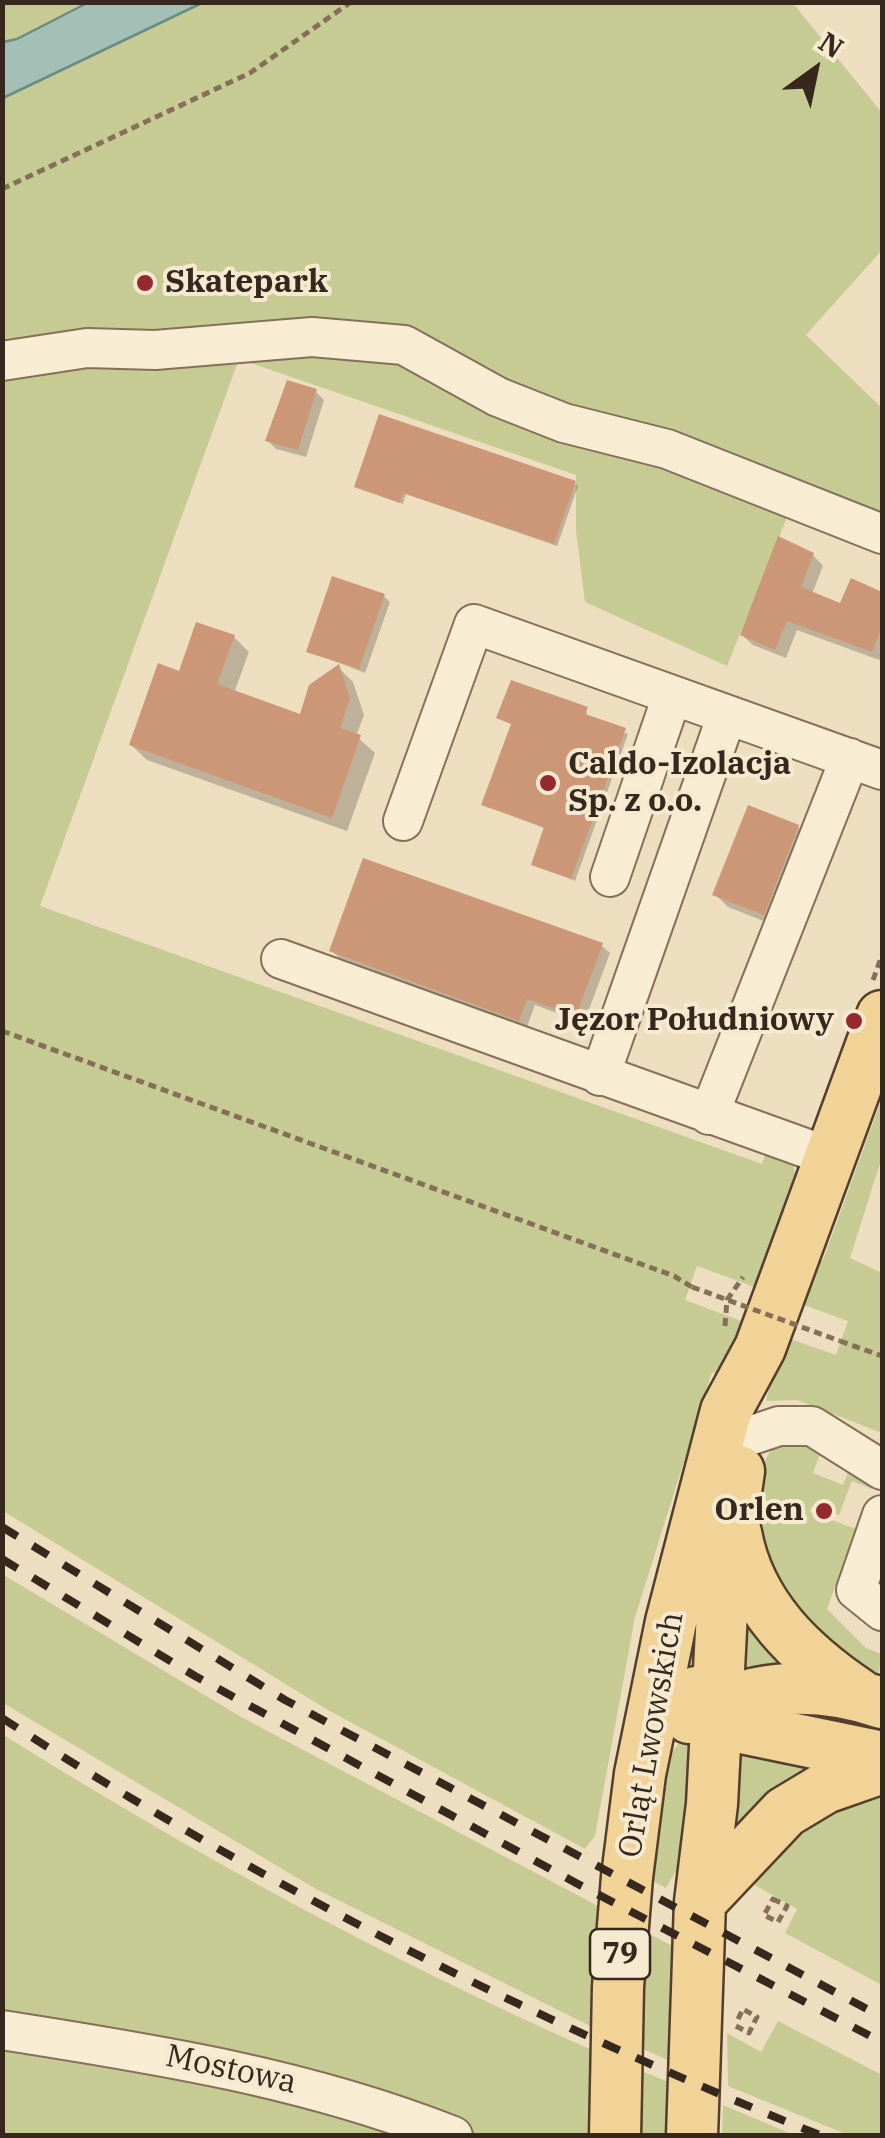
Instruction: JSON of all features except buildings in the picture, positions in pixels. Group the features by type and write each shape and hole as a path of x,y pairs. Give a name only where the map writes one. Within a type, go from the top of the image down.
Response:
{"main road":[{"name":"Orląt Lwowskich","path":"615,2136 620,1943 640,1774 671,1622 726,1410 760,1348 882,1016"},
{"name":"Orląt Lwowskich","path":"692,2136 700,1902 712,1804 732,1508 759,1391 760,1348"},
{"path":"732,1508 739,1550 756,1591 780,1627 814,1665 872,1699"},
{"path":"671,1622 685,1673 699,1697 742,1728 770,1737 882,1756"},
{"path":"640,1774 673,1732 696,1712 716,1708 736,1696 809,1688 872,1699"},
{"path":"700,1902 727,1879 784,1812 825,1788 882,1768"}],"street":[{"path":"2,361 87,348 155,350 312,337 404,345 498,397 564,423 667,449 882,534"},
{"path":"403,822 474,624 866,764 709,1115"},
{"path":"610,877 672,696"},
{"path":"600,1076 727,715"},
{"path":"281,959 830,1157"},
{"path":"746,1437 779,1426 812,1426 882,1470"},
{"path":"882,1516 856,1590 882,1612"},
{"name":"Mostowa","path":"2,2030 146,2052 314,2087 452,2136"}],"path":[{"path":"2,188 250,73 351,2"},
{"path":"2,1032 674,1276 692,1287 882,1356"},
{"path":"773,1898 787,1906 776,1924 764,1914 773,1898"},
{"path":"743,2010 759,2014 748,2033 734,2026 743,2010"}],"green space":[{"path":"792,2 882,113 882,250 806,335 882,408 882,512 800,485 727,666 585,602 576,530 576,475 239,359 40,906 762,1164 768,1147 793,1166 795,1173 774,1229 778,1240 760,1289 697,1266 685,1300 747,1323 726,1379 712,1372 635,1617 595,1836 585,1849 328,1710 3,1511 2,98 202,3"},
{"path":"3,3 89,3 17,39 3,42"},
{"path":"882,1098 882,1157 850,1258 882,1273 882,1433 797,1400 766,1401 782,1336 836,1355 848,1321 798,1303 808,1270 823,1260"},
{"path":"785,1442 823,1446 813,1473 843,1485 851,1465 870,1481 872,1489 852,1481 839,1515 812,1506 810,1512 856,1529 827,1609 866,1648 882,1654 878,1677 806,1626 754,1539 756,1480 770,1451"},
{"path":"2,1574 243,1718 598,1906 590,2026 316,1889 3,1703"},
{"path":"731,1600 802,1671 733,1683"},
{"path":"692,1726 684,1876 675,1872 666,1888 643,1876 669,1756"},
{"path":"2,1734 145,1821 291,1902 439,1979 590,2049 588,2135 3,2135"},
{"path":"725,1747 809,1755 810,1779 728,1853"},
{"path":"882,1787 882,1985 785,1933 797,1909 753,1884 806,1824"},
{"path":"640,1929 682,1951 679,2065 634,2045"},
{"path":"778,2021 882,2075 882,2135 848,2135 728,2086 727,2033 761,2052"},
{"path":"634,2068 678,2086 675,2135 633,2136"},
{"path":"723,2105 794,2135 722,2135"}],"water":[{"path":"89,2 202,3 3,98 3,42 17,39"}],"railway":[{"path":"2,1527 285,1700 882,2017"},
{"path":"2,1559 195,1676 576,1883 882,2042"},
{"path":"2,1718 199,1838 402,1947 610,2046 822,2136"}],"place":[{"name":"Skatepark","path":"145,283"},
{"name":"Caldo-Izolacja Sp. z o.o.","path":"548,783"},
{"name":"Jęzor Południowy","path":"854,1021"},
{"name":"Orlen","path":"824,1511"}]}
